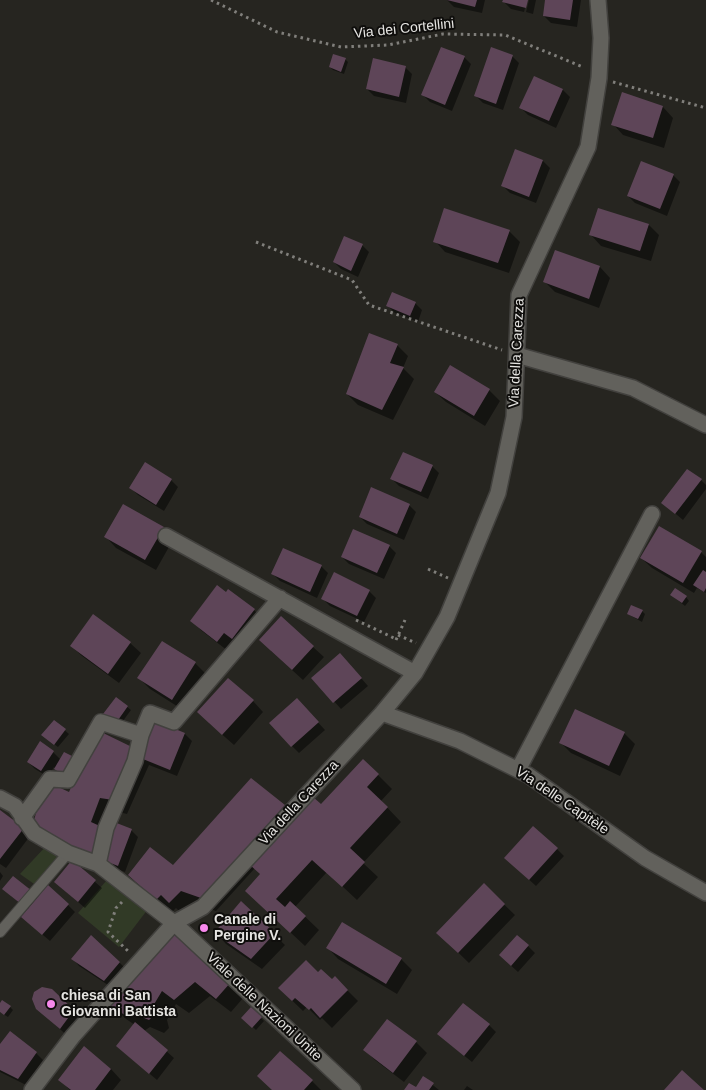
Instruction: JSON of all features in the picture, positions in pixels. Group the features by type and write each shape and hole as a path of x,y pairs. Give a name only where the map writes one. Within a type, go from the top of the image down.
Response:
{"street":[{"name":"Via della Carezza","path":"32,1090 73,1036 174,923 202,907 382,713 415,672 447,617 498,493 514,417 519,295 588,147 598,78 601,38 598,0"},
{"path":"516,355 633,388 706,425"},
{"path":"518,770 652,514"},
{"path":"166,536 415,672"},
{"path":"98,864 106,828 136,761 142,734 150,713 174,722 280,598"},
{"name":"Via delle Capitèle","path":"382,713 460,741 528,775 645,858 706,893"},
{"path":"22,818 50,779 68,780 101,722 142,734"},
{"name":"Viale delle Nazioni Unite","path":"0,798 15,806 34,833 68,853 98,864 174,923 353,1090"}],"lane":[{"path":"0,932 68,853"}],"path":[{"name":"Via dei Cortellini","path":"211,0 277,32 341,47 388,45 443,34 505,35 581,65 598,78 706,108"},
{"path":"256,242 352,280 369,304 516,355"},
{"path":"428,569 451,579"},
{"path":"352,618 420,645"},
{"path":"387,657 405,620"},
{"path":"121,944 108,932 116,908 132,891"}],"green space":[{"path":"47,845 63,857 37,886 20,874"},
{"path":"107,880 148,909 119,947 78,913"}],"building":[{"path":"447,0 477,0 475,7"},
{"path":"503,0 528,0 526,8 502,2"},
{"path":"545,0 573,0 570,20 543,16"},
{"path":"441,47 465,56 445,105 421,95"},
{"path":"491,47 513,55 496,104 474,96"},
{"path":"333,54 346,58 341,72 329,67"},
{"path":"373,58 406,66 399,97 366,89"},
{"path":"534,76 563,89 549,121 519,108"},
{"path":"622,92 663,106 653,138 611,125"},
{"path":"515,149 543,160 529,197 501,186"},
{"path":"641,161 674,174 660,209 627,196"},
{"path":"444,208 510,230 498,263 433,242"},
{"path":"598,208 649,224 640,251 589,235"},
{"path":"344,236 363,244 351,271 333,262"},
{"path":"555,250 600,266 589,299 543,282"},
{"path":"392,292 416,302 410,316 386,306"},
{"path":"369,333 398,344 390,363 404,367 382,410 346,394"},
{"path":"450,365 490,389 474,416 434,392"},
{"path":"403,452 433,465 421,492 390,479"},
{"path":"145,462 172,479 156,505 129,488"},
{"path":"687,469 702,479 675,514 661,503"},
{"path":"371,487 410,504 397,534 359,517"},
{"path":"123,504 164,527 145,560 104,537"},
{"path":"659,526 702,551 683,583 640,558"},
{"path":"353,529 390,545 377,573 341,557"},
{"path":"283,548 322,565 310,592 271,574"},
{"path":"703,570 706,572 706,588 704,592 693,585"},
{"path":"334,572 370,590 357,616 321,599"},
{"path":"217,585 226,592 228,589 255,609 232,639 224,633 217,642 190,621"},
{"path":"675,588 687,596 682,603 670,595"},
{"path":"631,605 643,610 638,619 627,614"},
{"path":"93,614 131,642 108,674 70,646"},
{"path":"281,616 314,646 292,670 259,640"},
{"path":"162,641 196,662 172,700 137,678"},
{"path":"340,653 362,678 333,703 311,678"},
{"path":"228,678 254,700 222,735 197,712"},
{"path":"116,697 128,706 116,723 103,714"},
{"path":"297,698 319,722 291,747 269,723"},
{"path":"575,709 625,732 609,766 559,743"},
{"path":"54,720 66,729 54,745 41,735"},
{"path":"153,720 185,733 170,770 138,757"},
{"path":"97,730 136,749 113,800 100,798 91,822 102,827 95,856 35,831 33,824 41,795 54,785 69,792"},
{"path":"40,741 54,751 41,771 27,762"},
{"path":"64,752 74,757 64,775 54,769"},
{"path":"363,759 379,774 367,787 388,807 350,848 365,862 342,887 312,860 276,899 285,907 290,901 306,916 290,933 245,891 260,874 250,865 313,797 321,804"},
{"path":"251,778 285,805 201,898 181,891 169,903 161,895 156,900 128,875 150,847 173,865"},
{"path":"0,810 24,828 0,859"},
{"path":"114,822 132,829 118,866 100,859"},
{"path":"533,826 558,848 529,880 504,858"},
{"path":"72,860 96,880 78,902 54,882"},
{"path":"13,876 32,891 21,904 2,889"},
{"path":"484,883 505,904 458,953 436,933"},
{"path":"48,885 69,904 42,935 21,917"},
{"path":"241,901 275,933 251,959 214,933"},
{"path":"342,922 402,958 386,984 326,948"},
{"path":"176,929 231,982 216,999 195,982 174,1000 162,991 153,1006 155,1014 149,1020 135,1014 129,1018 110,1005"},
{"path":"91,935 120,962 104,981 71,959"},
{"path":"517,935 529,945 511,966 499,955"},
{"path":"306,960 318,972 321,969 332,979 335,976 348,990 320,1018 311,1008 309,1010 295,998 292,1001 278,988"},
{"name":"chiesa di San Giovanni Battista","path":"42,987 52,989 74,1010 60,1029 36,1009 32,999 34,992"},
{"path":"2,1000 11,1006 4,1015 0,1012"},
{"path":"463,1003 490,1024 464,1056 437,1034"},
{"path":"251,1007 262,1017 252,1028 241,1018"},
{"path":"387,1019 417,1041 393,1073 363,1050"},
{"path":"135,1022 168,1050 149,1074 116,1046"},
{"path":"10,1031 37,1052 18,1079 0,1070 0,1044"},
{"path":"84,1046 111,1069 95,1090 71,1090 58,1080"},
{"path":"280,1051 313,1080 304,1090 272,1090 257,1076"},
{"path":"682,1070 704,1090 664,1090"},
{"path":"423,1076 434,1083 429,1090 404,1090 409,1083 416,1087"}],"place":[{"name":"Canale di Pergine V.","path":"204,928"},
{"name":"chiesa di San Giovanni Battista","path":"51,1004"}]}
